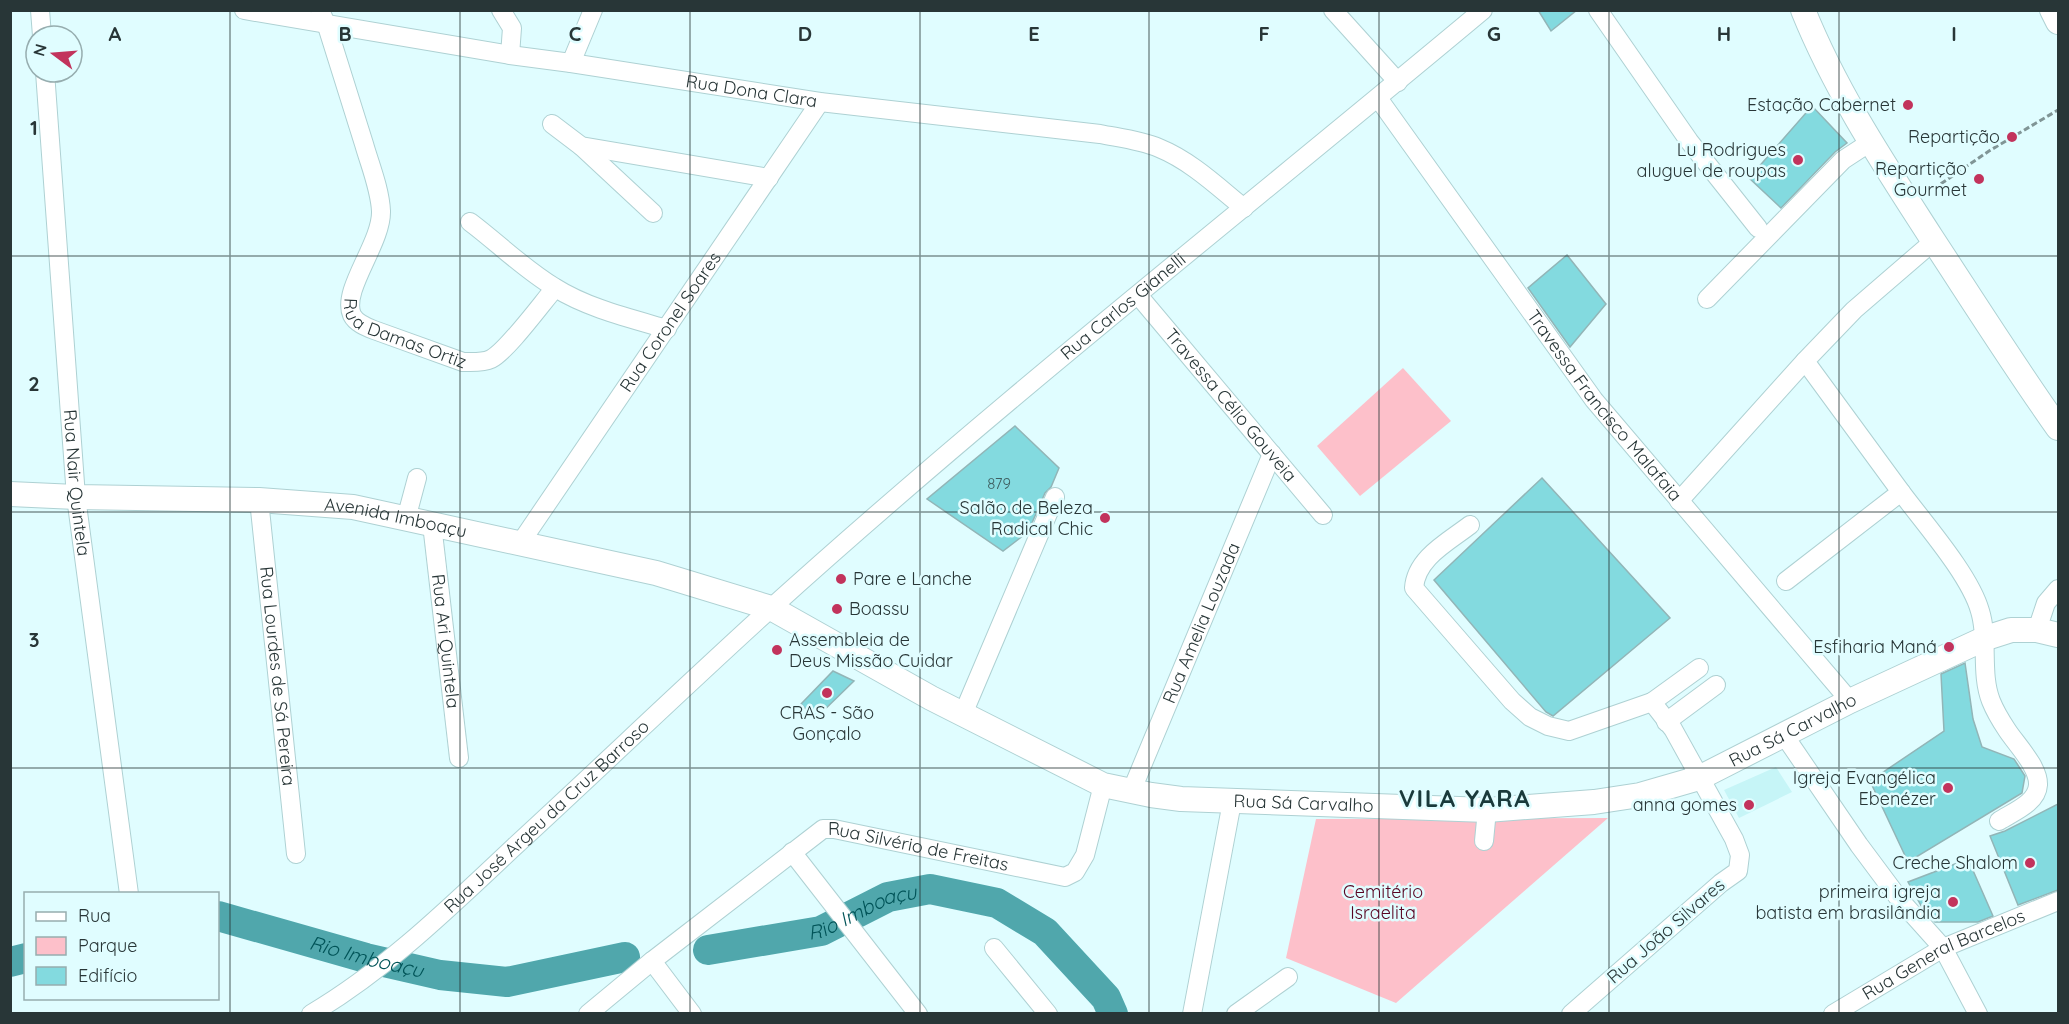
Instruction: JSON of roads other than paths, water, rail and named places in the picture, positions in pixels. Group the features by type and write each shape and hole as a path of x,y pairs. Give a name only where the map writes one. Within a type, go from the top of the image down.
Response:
{"main road":[{"path":"1803,10 1818,49 1869,143 2010,360 2058,428"},
{"path":"2052,10 2058,22"},
{"name":"Avenida Imboaçu","path":"10,494 259,500 353,507 656,573 771,608"},
{"name":"Rua Sá Carvalho","path":"771,608 963,714 1103,785 1131,792 1181,799 1487,810 1594,802 1640,795 1699,778 1850,701 1986,638 2011,630 2048,632"}],"street":[{"name":"Rua Dona Clara","path":"244,10 323,18 510,55 820,102 1100,134 1142,142 1181,159 1244,208"},
{"path":"501,10 511,19 510,55"},
{"path":"571,63 593,10"},
{"path":"1333,10 1398,82"},
{"name":"Rua Carlos Gianelli","path":"771,608 954,449 1483,10"},
{"path":"1598,10 1689,141 1758,228"},
{"name":"Rua Damas Ortiz","path":"323,18 373,175 381,210 379,232 355,283 350,302 352,316 361,325 374,330 463,362 478,362 492,358 504,348 555,288"},
{"name":"Rua Nair Quintela","path":"46,84 76,497 129,892"},
{"name":"Travessa Francisco Malafaia","path":"1378,98 1594,400 1850,701"},
{"name":"Rua Coronel Soares","path":"521,542 820,102"},
{"path":"552,124 581,146 652,213"},
{"path":"1707,299 1843,160 1869,143"},
{"path":"581,146 769,178"},
{"path":"470,222 555,288 590,304 667,329"},
{"path":"1679,501 1854,310 1934,241"},
{"name":"Travessa Célio Gouveia","path":"1138,295 1323,515"},
{"path":"1805,361 1963,576 1980,609 1986,638 1986,681 1992,702 2006,729 2022,749 2037,774 2038,785 2033,799 1999,820"},
{"name":"Rua Amelia Louzada","path":"1131,792 1272,454"},
{"path":"406,519 417,478"},
{"path":"1786,582 1901,492"},
{"path":"963,714 1055,497"},
{"name":"Rua Lourdes de Sá Pereira","path":"259,500 296,854"},
{"name":"Rua Ari Quintela","path":"432,524 459,758"},
{"path":"1470,525 1426,559 1417,572 1414,588 1512,701 1530,717 1548,726 1569,731 1652,702 1699,668"},
{"path":"2048,632 2046,603 2058,589"},
{"name":"Rua José Argeu da Cruz Barroso","path":"311,1014 375,971 445,912 771,608"},
{"path":"1666,722 1716,685"},
{"path":"1652,702 1672,729 1699,778"},
{"path":"1784,735 1900,900 1943,948 1978,1014"},
{"name":"Rua João Silvares","path":"1571,1014 1721,883 1738,871 1740,855 1734,839 1699,778"},
{"name":"Rua Silvério de Freitas","path":"588,1014 818,831 828,828 1065,877 1075,872 1085,855 1103,785"},
{"path":"1192,1014 1232,802"},
{"path":"1484,841 1487,810"},
{"path":"792,852 918,1014"},
{"name":"Rua General Barcelos","path":"1834,1013 1943,948 2058,901"},
{"path":"994,948 1048,1014"},
{"path":"652,961 692,1014"},
{"path":"1236,1014 1288,977"}],"waterway":[{"name":"Rio Imboaçu","path":"708,950 821,931 888,897 930,889 997,903 1045,932 1106,998 1113,1014"},
{"name":"Rio Imboaçu","path":"219,916 366,958 440,975 507,982 625,957"},
{"name":"Rio Imboaçu","path":"10,962 24,958"}],"place":[{"name":"Estação Cabernet","path":"1908,105"},
{"name":"Repartição","path":"2012,137"},
{"name":"Lu Rodrigues aluguel de roupas","path":"1798,160"},
{"name":"Repartição Gourmet","path":"1979,179"},
{"name":"Salão de Beleza Radical Chic","path":"1105,518"},
{"name":"Pare e Lanche","path":"841,579"},
{"name":"Boassu","path":"837,609"},
{"name":"Esfiharia Maná","path":"1949,647"},
{"name":"Assembleia de Deus Missão Cuidar","path":"777,650"},
{"name":"CRAS - São Gonçalo","path":"827,693"},
{"name":"Igreja Evangélica Ebenézer","path":"1948,788"},
{"name":"anna gomes","path":"1749,805"},
{"name":"Creche Shalom","path":"2030,863"},
{"name":"primeira igreja batista em brasilândia","path":"1953,902"}],"district":[{"name":"VILA YARA","path":"1465,799"}],"park label":[{"name":"Cemitério Israelita","path":"1383,902"}]}
